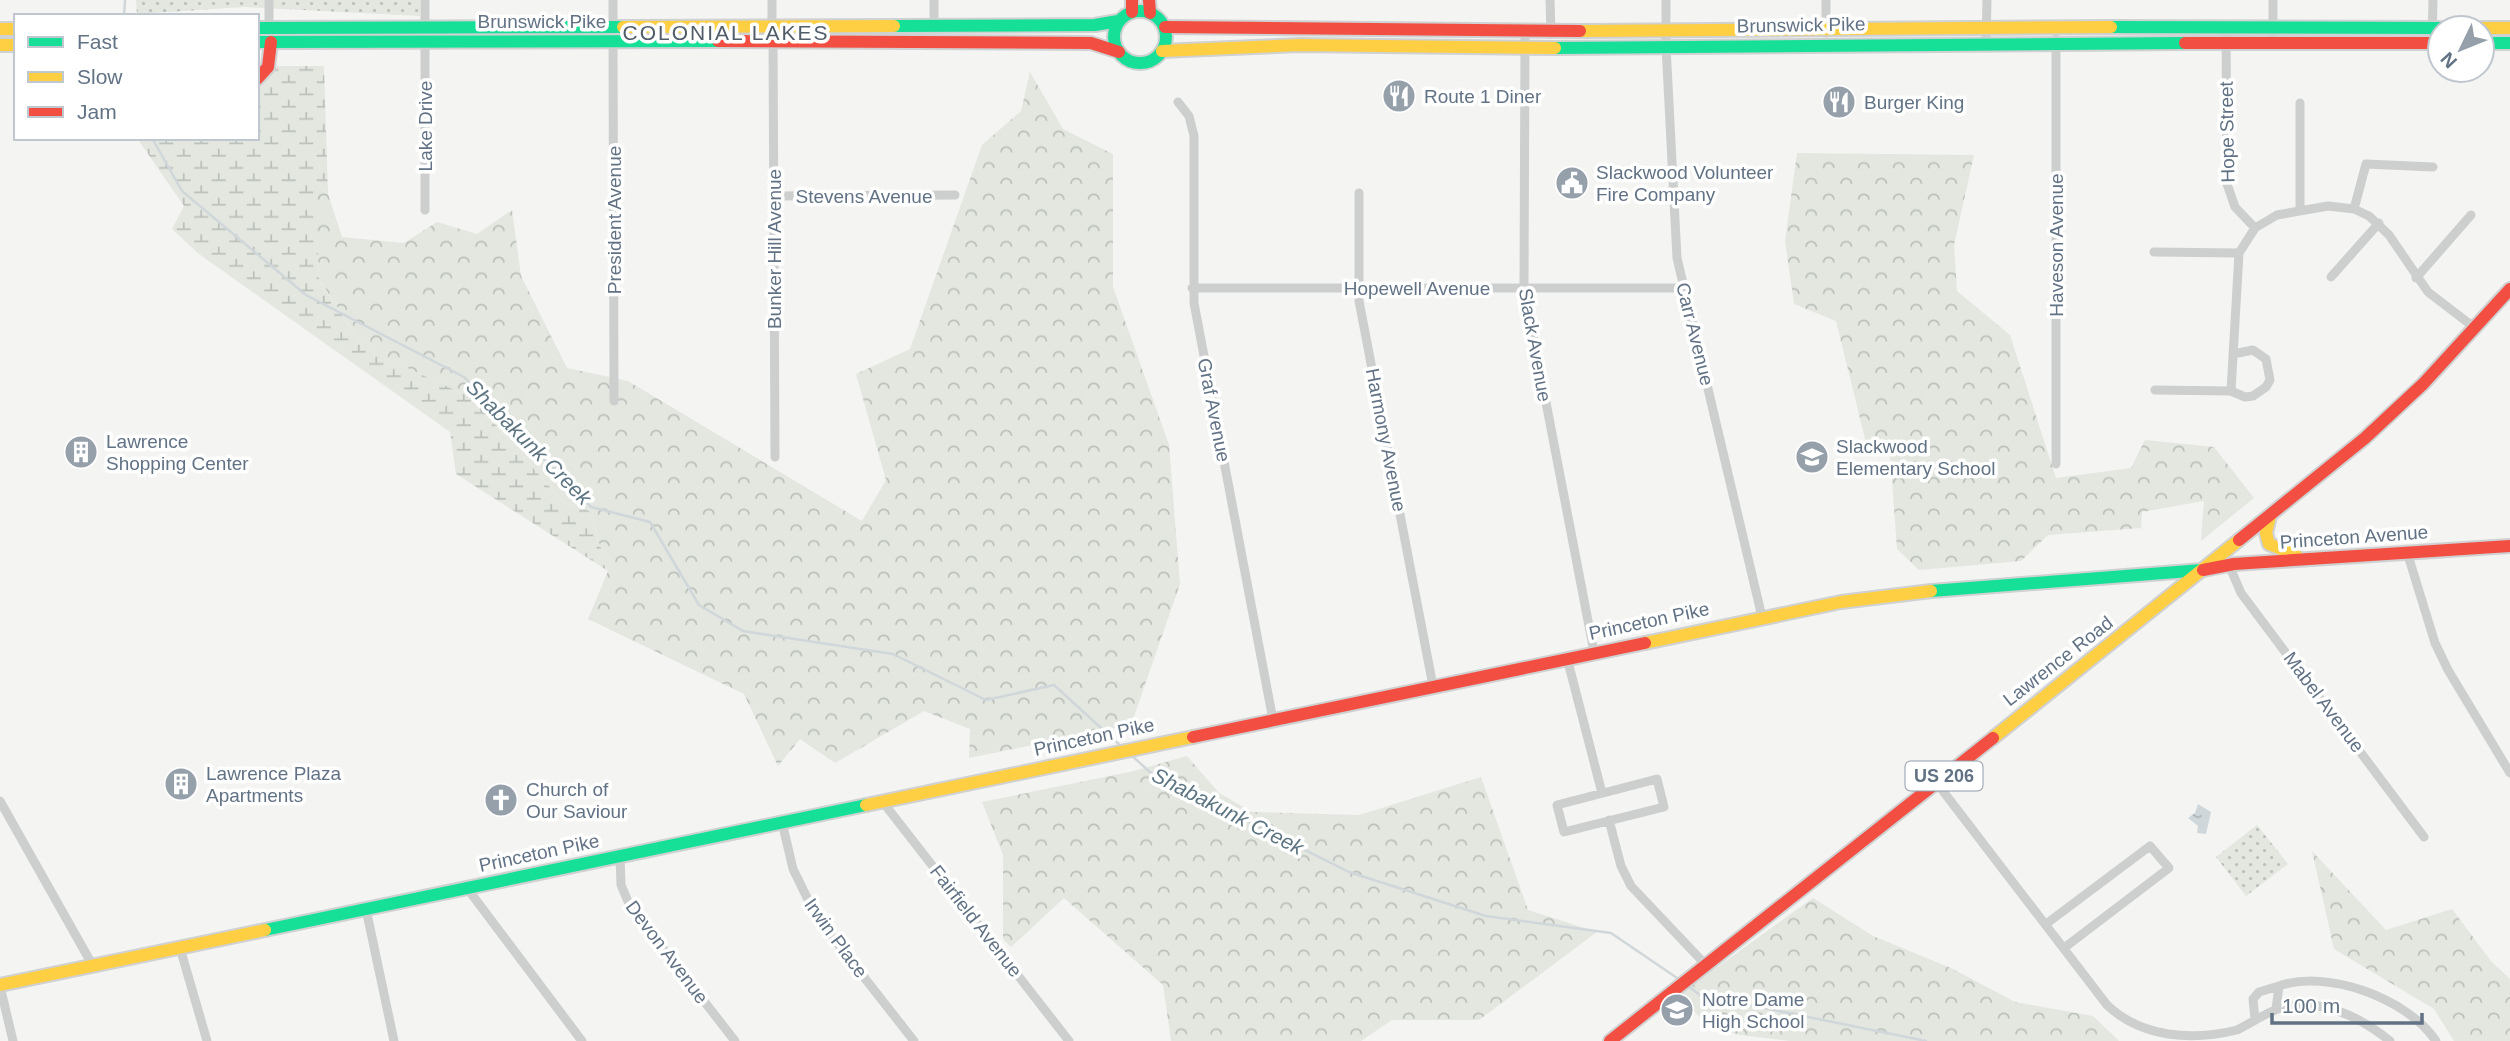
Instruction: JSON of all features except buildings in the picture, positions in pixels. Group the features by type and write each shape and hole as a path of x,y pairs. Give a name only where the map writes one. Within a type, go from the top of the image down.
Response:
{"main road":[{"path":"1132,6 1149,6 1165,27 1166,36 1162,51 1153,60 1141,63 1128,60 1119,52 1113,33 1118,21 1132,6"},
{"name":"Brunswick Pike","path":"263,28 934,28 1095,25 1118,21"},
{"name":"Brunswick Pike","path":"1165,27 1359,32 1987,27 2426,29"},
{"name":"Brunswick Pike","path":"259,42 773,40 1091,43 1119,52"},
{"name":"Brunswick Pike","path":"1162,51 1268,45 1524,49 2056,41 2426,43"},
{"path":"259,77 268,67 271,42"},
{"name":"Lawrence Road","path":"1610,1041 2270,516 2394,411 2510,289"},
{"path":"2270,516 2265,534 2271,548 2315,559"},
{"name":"Princeton Avenue","path":"2202,570 2229,565 2510,546"},
{"name":"Princeton Pike","path":"0,985 1762,617 1892,594 2202,570"}],"street":[{"path":"269,0 263,28 271,42"},
{"path":"425,0 425,27"},
{"path":"613,0 613,26"},
{"path":"772,0 772,26"},
{"path":"934,0 934,28"},
{"path":"1545,48 1553,31 1550,0"},
{"name":"Carr Avenue","path":"1667,0 1666,46 1673,228 1683,288 1762,617"},
{"path":"1825,44 1826,0"},
{"path":"1986,42 1987,0"},
{"path":"2273,0 2273,43"},
{"name":"Haveson Avenue","path":"2056,464 2057,27"},
{"name":"Hope Street","path":"2226,28 2227,184 2235,206 2255,228"},
{"path":"1359,32 1359,46"},
{"name":"Slack Avenue","path":"1525,32 1524,288 1594,652"},
{"name":"President Avenue","path":"613,40 614,401"},
{"name":"Bunker Hill Avenue","path":"773,40 775,457"},
{"name":"Lake Drive","path":"425,41 425,210"},
{"name":"Graf Avenue","path":"1178,102 1189,116 1194,136 1192,288 1273,720"},
{"path":"2300,103 2300,211"},
{"path":"2354,209 2365,164 2433,167"},
{"name":"Harmony Avenue","path":"1359,193 1358,289 1433,686"},
{"name":"Stevens Avenue","path":"773,196 955,195"},
{"path":"2231,391 2239,253 2255,228 2277,215 2328,206 2354,209 2379,223 2416,278 2445,307 2475,328"},
{"path":"2416,278 2471,215"},
{"path":"2331,277 2379,223"},
{"path":"2154,252 2239,253"},
{"name":"Hopewell Avenue","path":"1192,288 1683,288"},
{"path":"2155,390 2231,391 2245,397 2260,393 2266,387 2271,372 2266,359 2253,350 2233,354"},
{"path":"2407,552 2435,643 2510,773"},
{"name":"Mabel Avenue","path":"2229,565 2241,593 2424,837"},
{"path":"1567,658 1602,793"},
{"path":"1657,779 1664,807 1564,832 1557,804 1602,793 1657,779"},
{"path":"1936,782 2107,1005 2126,1020 2157,1036 2204,1039 2238,1029 2276,1009 2295,1005 2325,1007 2362,1021 2390,1041"},
{"path":"0,801 93,965"},
{"name":"Fairfield Avenue","path":"882,801 1069,1041"},
{"path":"1609,820 1621,866 1631,886 1705,964"},
{"name":"Irwin Place","path":"782,822 793,869 816,916 914,1041"},
{"path":"2046,924 2150,846 2169,868 2064,948"},
{"name":"Devon Avenue","path":"620,856 621,885 630,906 735,1041"},
{"path":"467,888 582,1041"},
{"path":"366,909 394,1041"},
{"path":"180,948 207,1041"},
{"path":"2255,1019 2253,999 2259,992 2298,979 2345,983 2391,1002 2436,1041"},
{"path":"0,985 13,1041"},
{"path":"2276,1009 2279,986"}],"green space":[{"path":"136,0 420,0 420,16 244,7 137,14"},
{"path":"259,66 324,66 328,194 315,181 319,280 364,348 472,398 562,501 589,511 608,571 456,474 450,432 199,254 172,229 184,206 138,140 259,140"},
{"path":"1030,72 1063,129 1113,154 1113,287 1169,445 1180,584 1131,725 969,758 970,729 924,711 835,763 800,739 778,766 744,694 588,619 608,571 589,511 562,501 472,398 364,348 319,279 314,180 328,194 342,237 404,243 437,222 477,234 512,210 521,276 567,368 628,381 862,521 886,480 856,374 910,349 982,145 1021,111"},
{"path":"1797,153 1974,155 1954,245 1957,291 2010,335 2056,478 2131,468 2145,440 2214,447 2254,498 2201,541 2204,501 2142,512 2141,528 2048,535 2021,561 1919,570 1897,549 1890,453 1868,451 1836,321 1794,304 1785,241"},
{"path":"1187,756 1219,793 1252,812 1359,815 1481,777 1528,910 1597,932 1479,1020 1392,1020 1361,1041 1171,1041 1163,985 1064,898 1011,947 1003,939 1003,855 982,802 1134,771"},
{"path":"2257,825 2288,864 2246,896 2216,857"},
{"path":"2312,851 2386,930 2452,909 2491,961 2510,979 2510,1041 2454,1041 2434,1009 2334,949"},
{"path":"1813,898 1873,936 1951,968 2015,1002 2093,1016 2119,1041 1790,1041 1740,1035 1706,1025 1680,994"}],"water":[{"path":"2198,804 2211,812 2206,834 2197,833 2198,826 2188,818 2195,813"}],"waterway":[{"name":"Shabakunk Creek","path":"124,14 125,0"},
{"name":"Shabakunk Creek","path":"153,140 182,191 306,295 464,377 591,507 650,522 699,605 743,631 893,654 986,700 1054,685 1123,748"},
{"name":"Shabakunk Creek","path":"1131,755 1151,773 1349,872 1486,916 1611,933 1680,980"},
{"name":"Shabakunk Creek","path":"1688,986 1700,995 1926,1041"}],"traffic: fast":[{"path":"1140,11 1159,18 1166,37 1159,56 1140,63 1121,56 1114,37 1121,18 1140,11"},
{"path":"894,26 1095,25 1118,21"},
{"path":"259,28 623,27"},
{"path":"2111,27 2426,28"},
{"path":"259,42 718,41"},
{"path":"1555,48 2185,43"},
{"path":"2496,43 2510,43"},
{"path":"1931,591 2202,570"},
{"path":"265,930 866,805"}],"traffic: slow":[{"path":"623,27 894,26"},
{"path":"1580,31 2111,27"},
{"path":"2496,28 2510,28"},
{"path":"0,29 14,29"},
{"path":"0,45 14,45"},
{"path":"1162,51 1299,45 1555,48"},
{"path":"2270,516 2266,533 2269,544 2296,555"},
{"path":"1993,738 2239,540"},
{"path":"1645,643 1841,602 1931,591"},
{"path":"866,805 1193,737"},
{"path":"0,985 265,930"}],"traffic: jam":[{"path":"1132,0 1132,12"},
{"path":"1149,0 1150,13"},
{"path":"1165,27 1580,31"},
{"path":"718,41 1091,43 1119,52"},
{"path":"259,77 268,67 271,42"},
{"path":"2185,43 2426,43"},
{"path":"2239,540 2365,438 2423,384 2510,289"},
{"path":"2203,570 2234,564 2510,546"},
{"path":"1193,737 1645,643"},
{"path":"1610,1041 1993,738"}],"place":[{"name":"Route 1 Diner","path":"1399,96"},
{"name":"Burger King","path":"1839,102"},
{"name":"Slackwood Volunteer Fire Company","path":"1572,183"},
{"name":"Lawrence Shopping Center","path":"81,452"},
{"name":"Slackwood Elementary School","path":"1812,457"},
{"name":"Lawrence Plaza Apartments","path":"181,784"},
{"name":"Church of Our Saviour","path":"501,800"},
{"name":"Notre Dame High School","path":"1677,1010"}],"district":[{"name":"COLONIAL LAKES","path":"726,32"}]}
